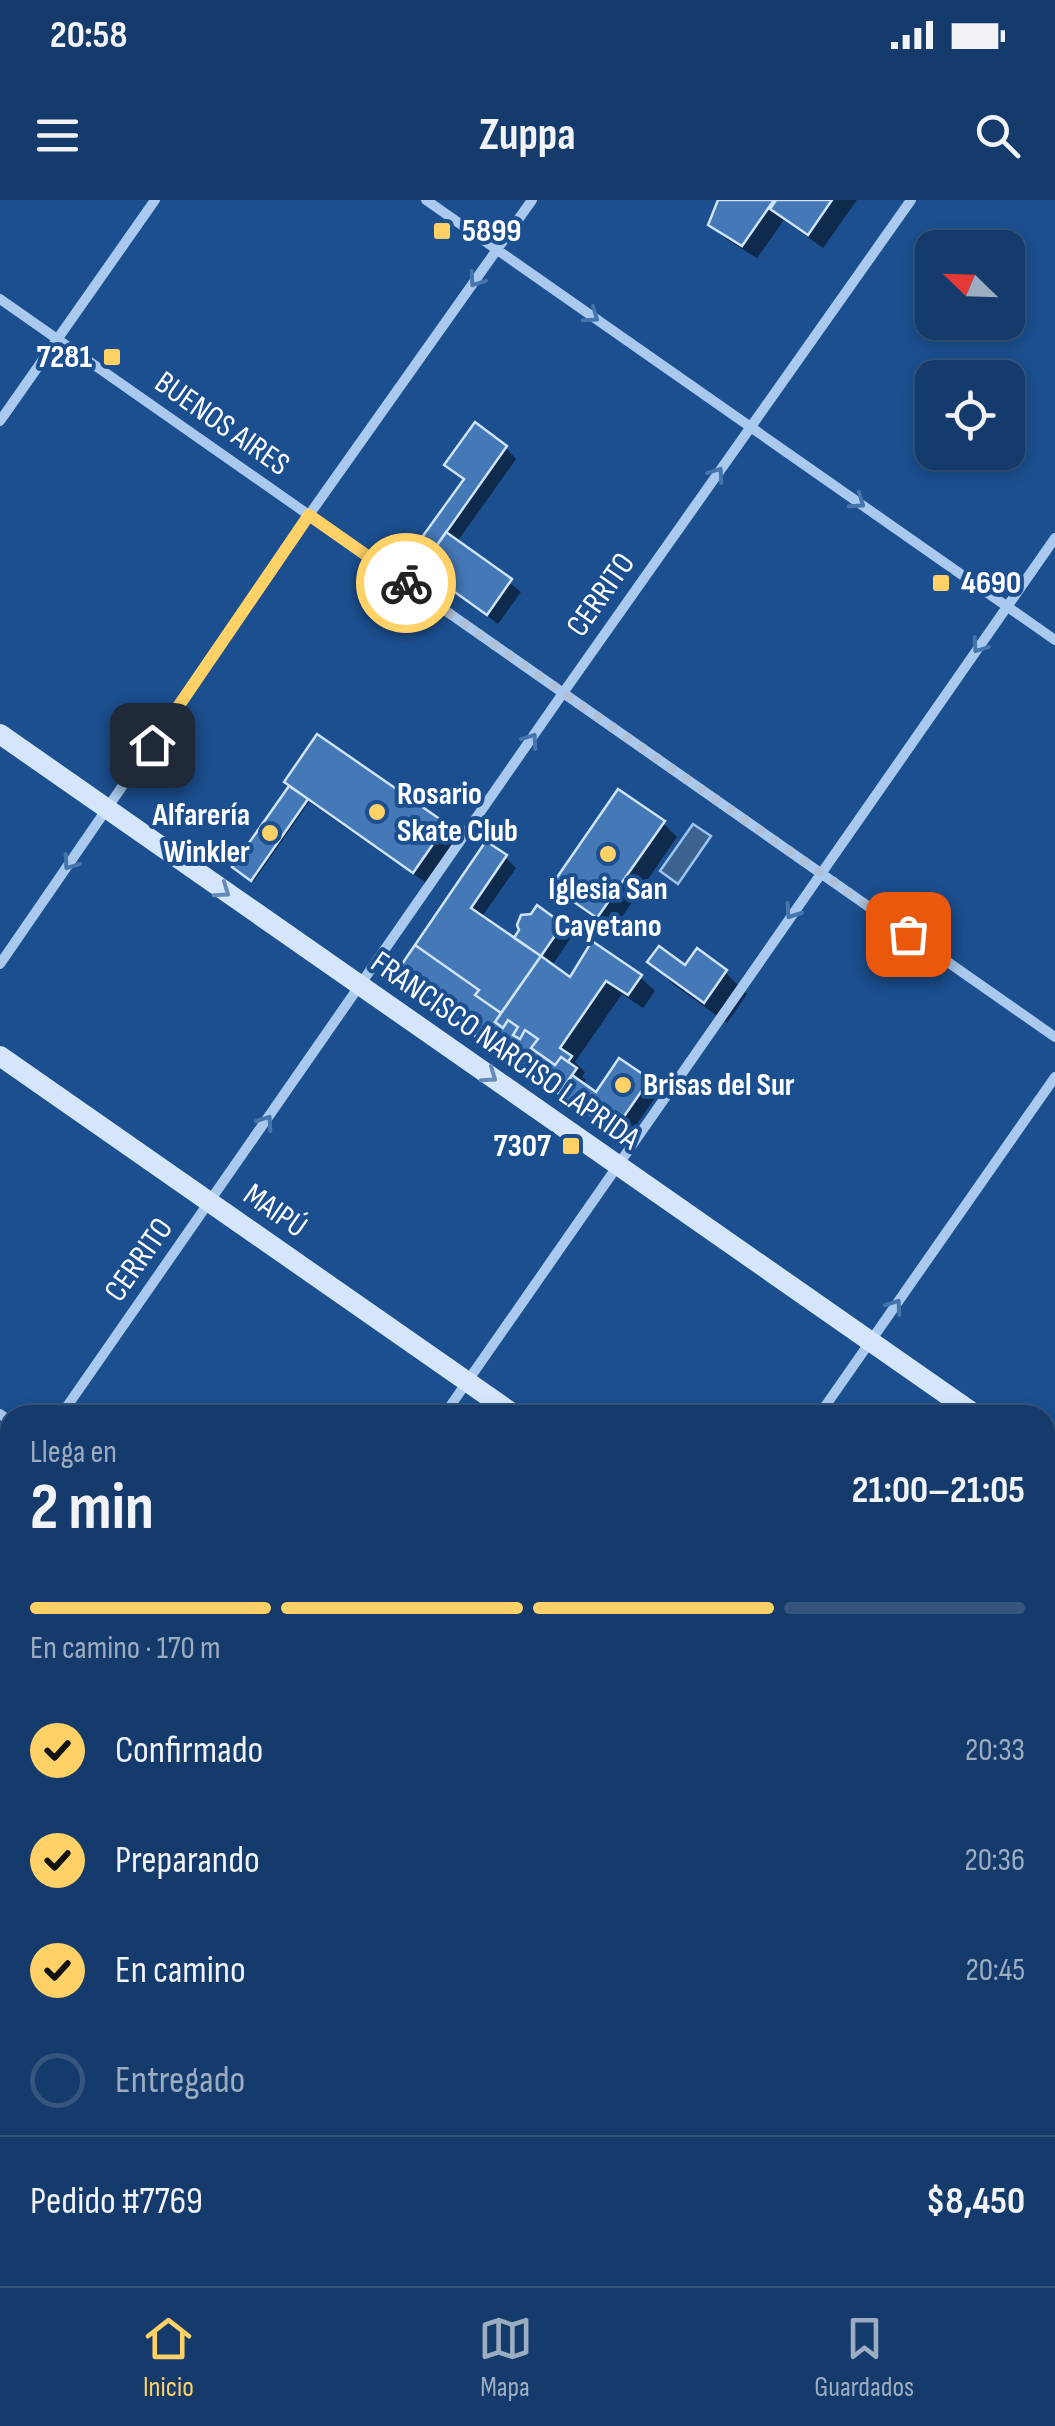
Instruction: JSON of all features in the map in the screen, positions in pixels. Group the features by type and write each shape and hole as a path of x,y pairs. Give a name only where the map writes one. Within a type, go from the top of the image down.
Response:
{"main road":[{"name":"FRANCISCO NARCISO LAPRIDA","path":"0,734 962,1405"},
{"name":"MAIPÚ","path":"0,1056 500,1405"}],"street":[{"path":"0,421 155,200"},
{"path":"426,200 1055,640"},
{"path":"0,964 532,200"},
{"name":"CERRITO","path":"68,1405 911,200"},
{"name":"BUENOS AIRES","path":"0,299 1055,1037"},
{"path":"451,1405 1055,538"},
{"path":"826,1405 1055,1076"}],"water":[{"path":"693,824 711,836 678,884 660,871"}],"building":[{"path":"718,200 774,200 742,246 708,225"},
{"path":"776,200 832,200 808,235 770,209"},
{"path":"475,422 507,446 421,568 407,558 464,479 444,465"},
{"path":"446,532 512,579 487,615 421,568"},
{"name":"Rosario Skate Club","path":"317,734 447,824 413,873 284,782"},
{"name":"Alfarería Winkler","path":"289,786 308,799 251,881 232,867"},
{"name":"Iglesia San Cayetano","path":"618,789 665,821 597,918 551,886"},
{"path":"486,841 507,855 471,908 541,956 501,1013 475,995 479,990 415,945"},
{"path":"537,905 563,924 541,956 514,938 521,915 531,914"},
{"path":"592,941 642,975 628,995 606,981 560,1048 572,1056 568,1062 561,1057 555,1065 531,1048 538,1039 525,1030 520,1039 513,1035 518,1027 508,1020 503,1028 495,1022 541,956 570,977"},
{"path":"415,945 479,990 475,995 501,1013 495,1022 503,1028 508,1020 518,1027 513,1035 520,1039 525,1030 538,1039 531,1048 555,1065 561,1057 577,1068 559,1094 400,984 400,967"},
{"path":"659,946 685,965 697,948 727,970 704,1003 647,962"},
{"name":"Brisas del Sur","path":"619,1058 650,1079 618,1125 605,1125 559,1094 572,1075 596,1092"}],"way so far":[{"path":"406,583 908,934"}],"place":[{"name":"5899","path":"442,231"},
{"name":"7281","path":"112,357"},
{"name":"4690","path":"941,583"},
{"name":"Rosario Skate Club","path":"377,812"},
{"name":"Alfarería Winkler","path":"270,833"},
{"name":"Iglesia San Cayetano","path":"608,854"},
{"name":"Brisas del Sur","path":"623,1085"},
{"name":"7307","path":"571,1146"}],"route":[{"path":"152,745 309,515 406,583"}]}
